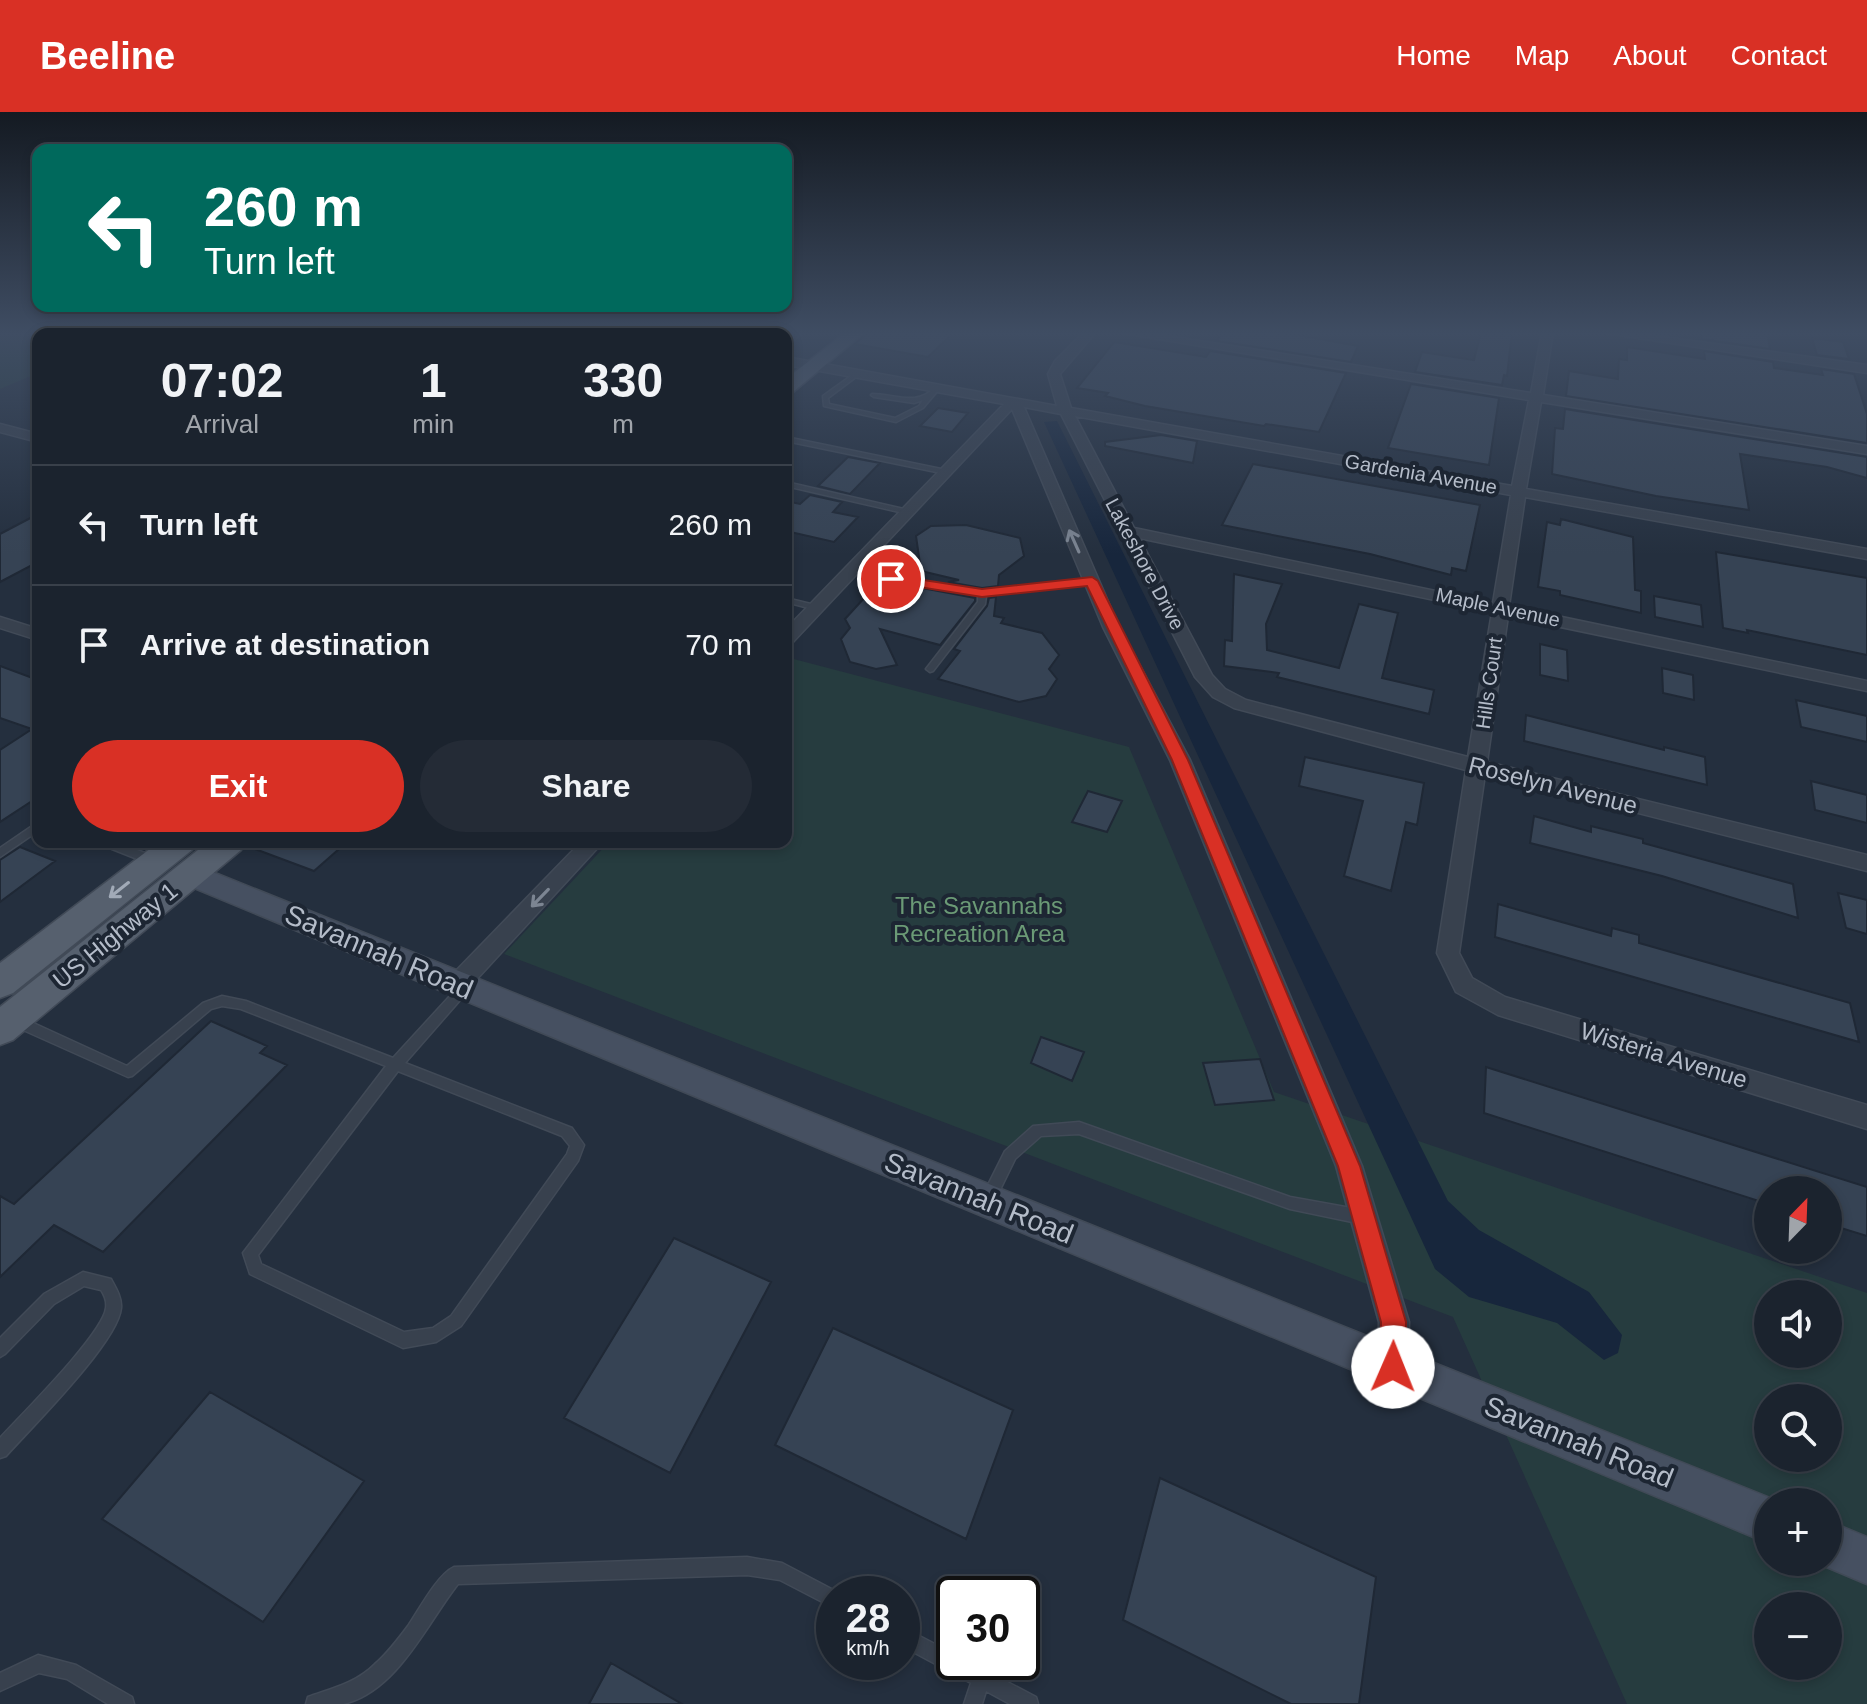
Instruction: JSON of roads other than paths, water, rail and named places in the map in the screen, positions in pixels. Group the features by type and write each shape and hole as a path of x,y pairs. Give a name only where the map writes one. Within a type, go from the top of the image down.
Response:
{"main road":[{"name":"US Highway 1","path":"3,977 181,855 207,848"},
{"name":"US Highway 1","path":"6,1024 181,855"}],"street":[{"path":"792,633 1008,406"},
{"path":"1016,406 1026,423 1036,454 1092,581 1180,760 1349,1166 1394,1322 1393,1367"},
{"name":"Gardenia Avenue","path":"1044,406 1867,554"},
{"name":"Lakeshore Drive","path":"1064,406 1204,677 1219,693 1240,704"},
{"name":"Hills Court","path":"1464,985 1448,953 1518,491 1534,406"},
{"path":"1594,406 1867,450"},
{"path":"994,421 1026,423"},
{"path":"0,428 32,436"},
{"name":"Maple Avenue","path":"1128,531 1867,686"},
{"path":"0,622 32,633"},
{"name":"Roselyn Avenue","path":"1240,704 1867,863"},
{"path":"460,986 587,848"},
{"name":"Savannah Road","path":"181,855 460,986 1754,1514"},
{"name":"Wisteria Avenue","path":"1464,985 1498,1005 1867,1117"},
{"path":"1842,1550 1867,1561"}],"lane":[{"path":"831,406 888,420 903,419 922,406"},
{"path":"792,440 946,472"},
{"path":"792,485 908,512"},
{"path":"852,571 982,593 1092,581"},
{"path":"930,669 982,602 982,593"},
{"path":"792,602 816,608"},
{"path":"0,853 32,830"},
{"path":"141,848 181,855"},
{"path":"6,1024 128,1072 207,1006 222,1001 242,1004 394,1066 567,1132 577,1145 573,1157 456,1321 436,1335 403,1340 255,1269 250,1253 394,1066 460,986"},
{"path":"987,1201 1010,1155 1038,1130 1079,1128 1290,1203 1364,1218"},
{"path":"0,1349 49,1299 83,1279 106,1284 114,1298 113,1314 97,1340 0,1450"},
{"path":"315,1704 367,1684 396,1655 430,1603 454,1576 747,1566 782,1572 816,1590"},
{"path":"0,1682 38,1664 70,1671 125,1704"},
{"path":"973,1704 981,1680"},
{"path":"983,1680 1029,1704"}],"water":[{"path":"1057,421 1448,1201 1479,1230 1589,1292 1622,1335 1618,1353 1604,1360 1557,1323 1469,1297 1435,1269 1044,422"}],"park label":[{"name":"The Savannahs Recreation Area","path":"979,919"}]}
